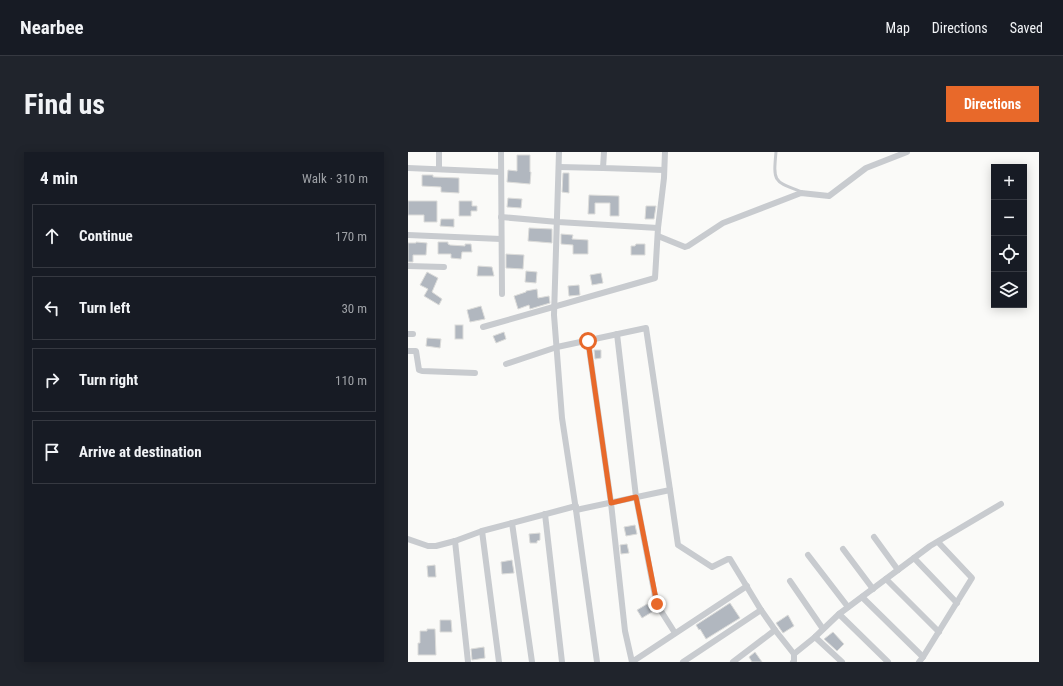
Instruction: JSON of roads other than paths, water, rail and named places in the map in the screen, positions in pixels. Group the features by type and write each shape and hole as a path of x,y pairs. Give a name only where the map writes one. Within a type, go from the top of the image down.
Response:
{"street":[{"path":"439,152 439,169"},
{"path":"501,152 502,294"},
{"path":"559,152 558,222 554,307 562,418 597,662"},
{"path":"603,168 604,152"},
{"path":"483,327 655,278 665,152"},
{"path":"658,236 687,247 723,223 803,193 830,196 866,168 907,152"},
{"path":"559,167 664,170"},
{"path":"408,168 501,172"},
{"path":"501,217 658,228"},
{"path":"408,235 501,238"},
{"path":"408,266 444,267"},
{"path":"506,364 557,347 646,328 678,545 712,567 730,559 761,610 794,654 793,662"},
{"path":"616,334 636,497 657,604 675,633"},
{"path":"588,341 611,503 625,631 632,662 746,586"},
{"path":"408,351 416,351 419,370 422,371 475,373"},
{"path":"408,539 436,546 455,542 482,531 545,514 611,503 670,490"},
{"path":"794,654 815,637 839,614 914,558 1001,504"},
{"path":"545,514 562,662"},
{"path":"512,523 532,662"},
{"path":"482,531 499,662"},
{"path":"874,537 898,570"},
{"path":"455,542 468,662"},
{"path":"862,597 921,659 972,578 938,542"},
{"path":"843,549 873,589"},
{"path":"808,555 848,607"},
{"path":"914,558 957,603"},
{"path":"886,579 939,632"},
{"path":"790,581 823,629"},
{"path":"683,662 761,610"},
{"path":"839,614 888,662"},
{"path":"733,662 775,630"},
{"path":"815,637 842,662"}],"lane":[{"path":"776,152 774,171 778,180 782,184 803,193"}]}
